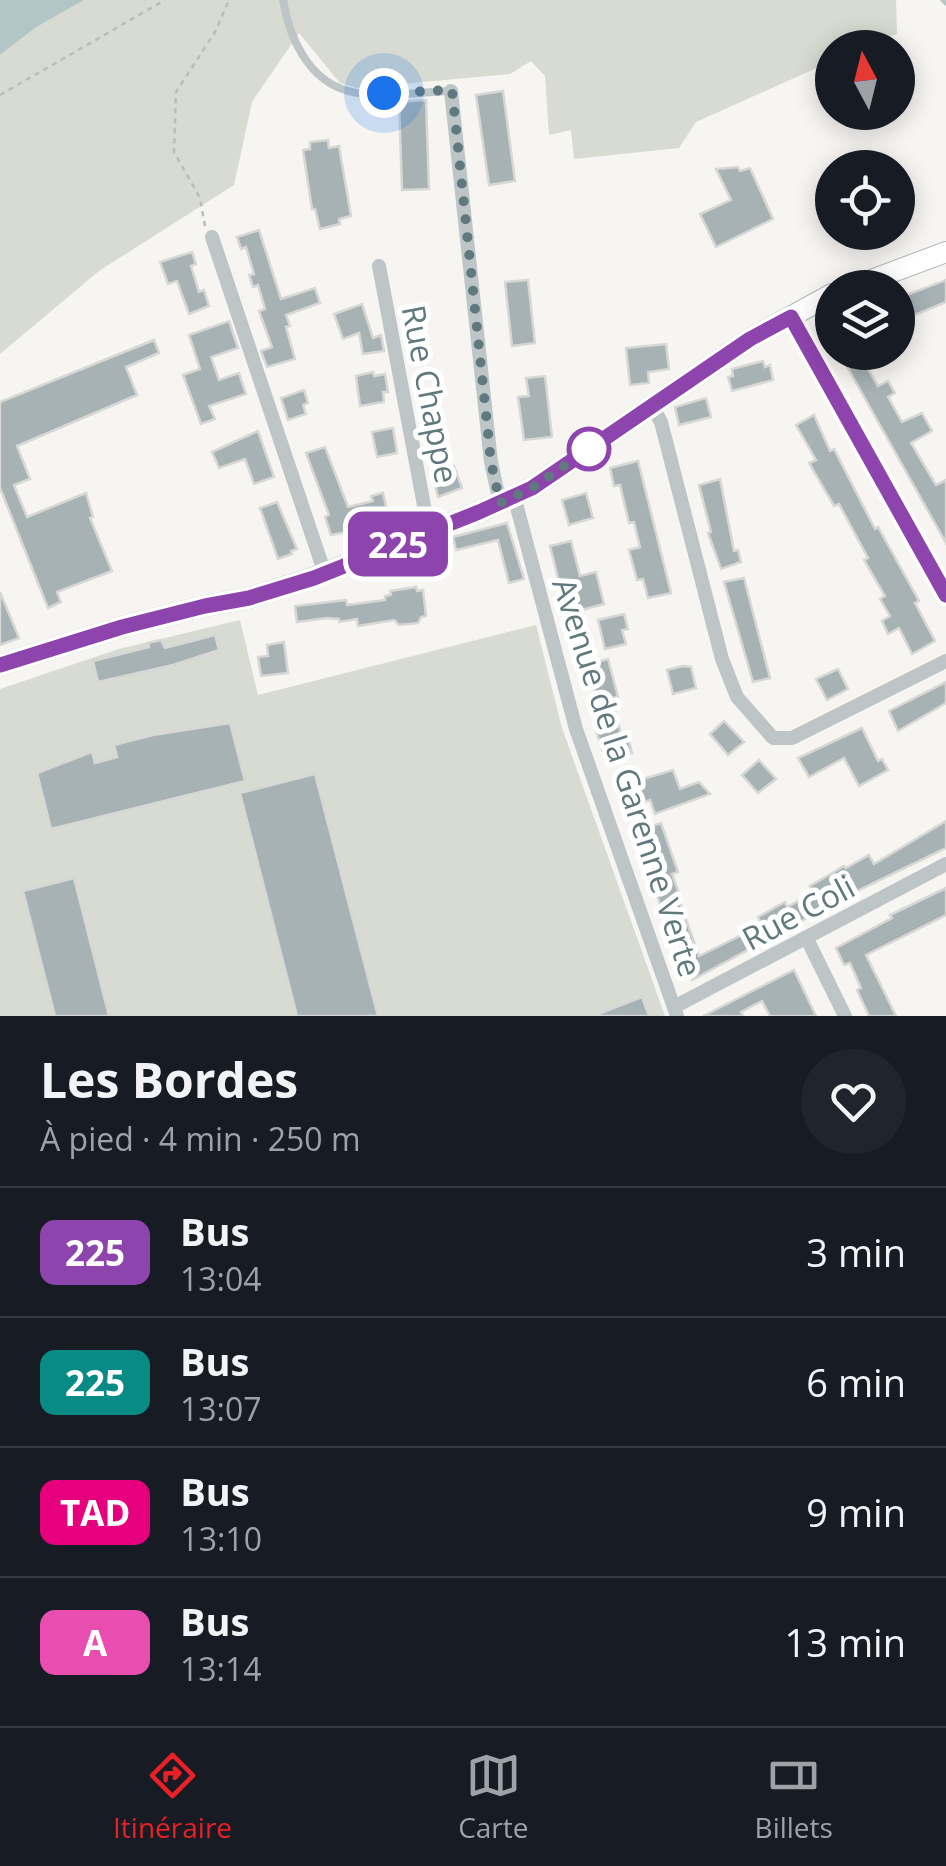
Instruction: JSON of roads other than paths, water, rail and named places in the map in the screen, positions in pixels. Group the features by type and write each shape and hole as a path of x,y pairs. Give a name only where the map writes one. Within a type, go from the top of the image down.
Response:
{"street":[{"name":"Avenue de la Garenne Verte","path":"452,90 491,462 507,500 576,729 676,1011"},
{"path":"212,237 324,574"},
{"path":"898,270 946,252"},
{"name":"Rue Chappe","path":"380,266 429,532"},
{"path":"0,665 122,627 249,598 324,574 507,500 750,339 815,304"},
{"path":"791,317 946,595"},
{"path":"652,406 661,422 722,659 736,697 773,738 792,738 946,661"},
{"name":"Rue Coli","path":"676,1011 946,864"},
{"path":"807,939 845,1016"}],"lane":[{"path":"283,0 286,24 302,57 326,81 350,92 452,90"}],"waterway":[{"path":"943,0 946,3"}]}
